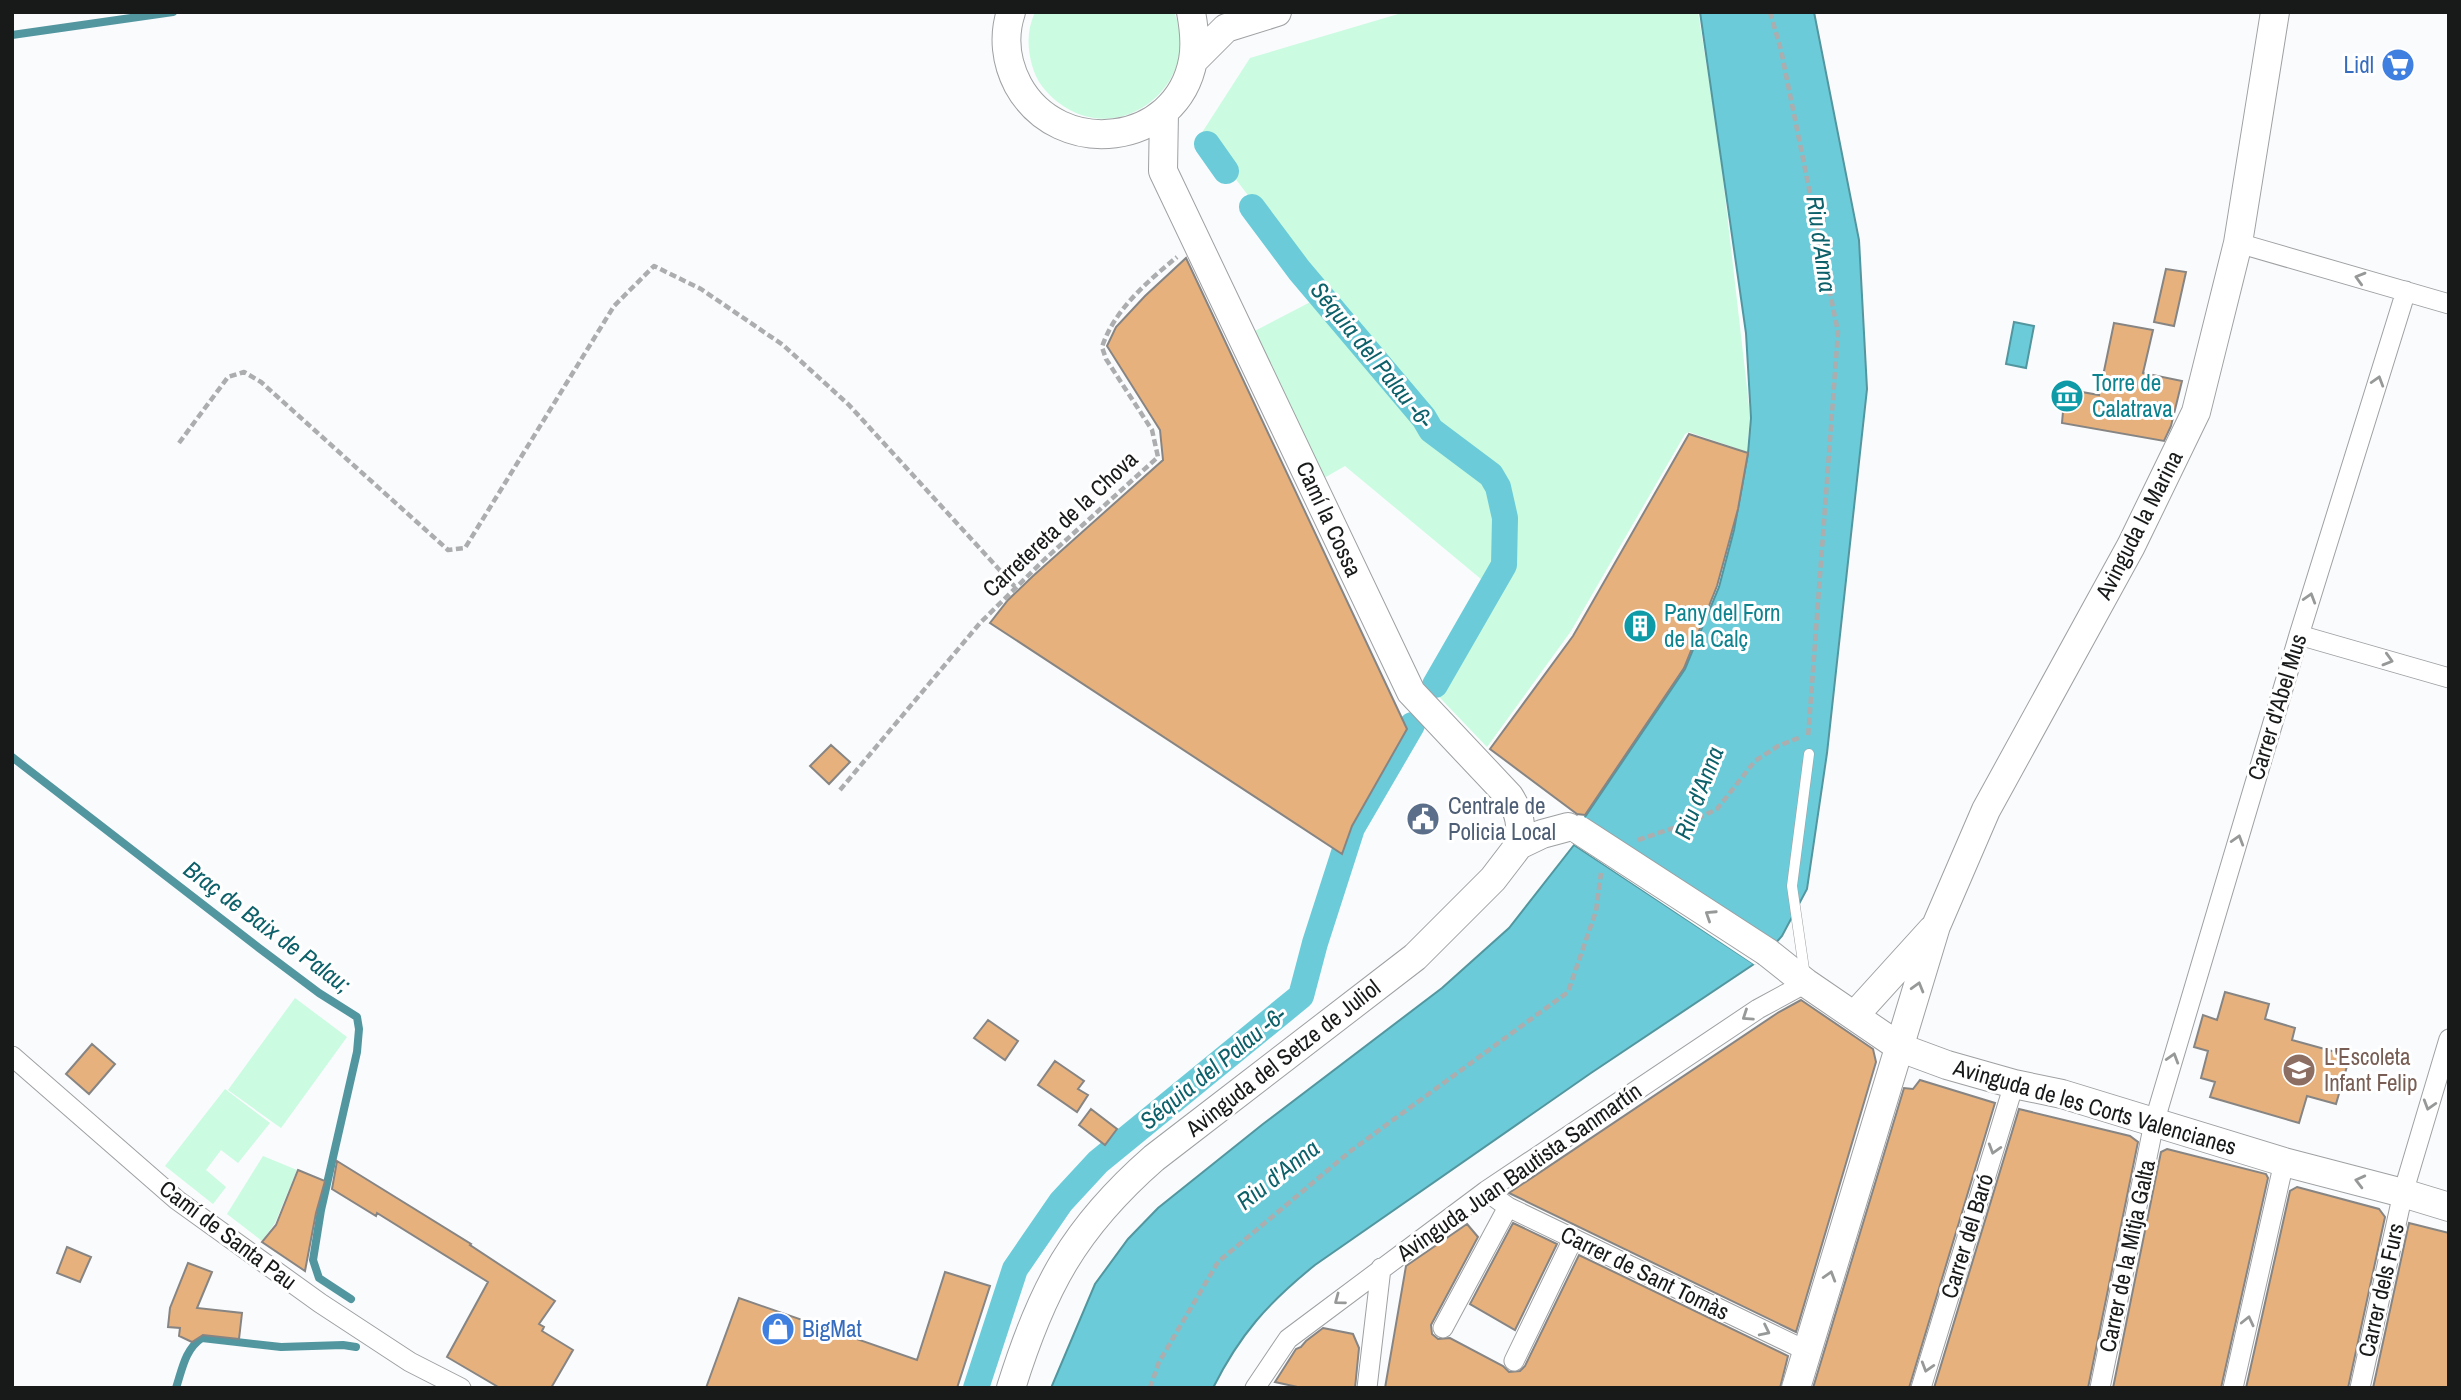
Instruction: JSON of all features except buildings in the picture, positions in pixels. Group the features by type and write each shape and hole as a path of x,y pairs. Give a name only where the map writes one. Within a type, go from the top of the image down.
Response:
{"street":[{"path":"1011,12 1007,23 1006,49 1013,74 1025,97 1043,116 1065,128 1090,135 1133,130 1164,111 1177,97 1193,61 1195,36 1191,12"},
{"path":"1193,61 1226,27 1277,12"},
{"name":"Avinguda la Marina","path":"1936,926 1986,810 2131,547 2196,412 2238,243 2275,12"},
{"name":"Camí la Cossa","path":"1163,171 1164,111"},
{"name":"Camí la Cossa","path":"1116,134 1163,171 1412,692 1509,796 1518,810 1521,827 1519,845"},
{"path":"2238,243 2449,304"},
{"name":"Carrer d'Abel Mus","path":"2154,1123 2299,635 2406,291"},
{"path":"2299,635 2449,678"},
{"path":"1509,796 1574,828"},
{"path":"1519,845 1542,834 1574,828"},
{"name":"Avinguda de les Corts Valencianes","path":"1574,828 1767,953 1901,1048 1947,1065 2062,1094 2284,1162 2449,1207"},
{"name":"Avinguda del Setze de Juliol","path":"1011,1388 1027,1337 1057,1270 1091,1220 1123,1185 1154,1158 1415,957 1493,879 1519,845"},
{"path":"1854,1016 1936,926"},
{"path":"1796,1388 1936,926"},
{"name":"Avinguda Juan Bautista Sanmartín","path":"1255,1388 1288,1339 1381,1268 1486,1191 1758,1009 1806,983"},
{"name":"Carrer dels Furs","path":"2360,1388 2403,1193 2449,1039"},
{"name":"Camí de Santa Pau","path":"12,1056 188,1208 320,1303 410,1362 461,1388"},
{"name":"Carrer del Baró","path":"1921,1388 2014,1084"},
{"name":"Carrer de la Mitja Galta","path":"2100,1388 2154,1123"},
{"path":"2234,1388 2284,1162"},
{"name":"Carrer de Sant Tomàs","path":"1486,1191 1508,1207 1807,1351"},
{"path":"1443,1328 1508,1207"},
{"path":"1514,1361 1573,1239"},
{"path":"1367,1388 1381,1268"}],"lane":[{"path":"1806,983 1791,886 1809,754"}],"path":[{"path":"1770,12 1781,50 1838,332 1808,735 1809,754"},
{"name":"Carretereta de la Chova","path":"840,790 980,623 1158,457 1152,430 1106,359 1102,347 1111,324 1152,278 1197,242"},
{"path":"179,443 228,377 244,372 261,382 449,550 465,548 614,306 654,266 701,289 783,345 849,405 1016,588"},
{"path":"1631,842 1688,824 1717,809 1755,761 1778,746 1808,735"},
{"path":"1150,1388 1159,1362 1218,1262 1352,1150 1568,992 1597,911 1600,874 1608,866"}],"green space":[{"path":"1035,12 1174,12 1180,38 1177,63 1167,84 1151,102 1131,114 1107,119 1083,115 1054,99 1036,76 1029,45 1030,25"},
{"path":"1405,12 1698,12 1719,144 1747,388 1750,417 1747,452 1689,432 1685,434 1571,631 1487,747 1423,680 1487,584 1345,466 1324,478 1251,333 1324,295 1209,144 1203,131 1250,58"},
{"path":"295,998 347,1037 281,1128 228,1090"},
{"path":"225,1089 270,1123 238,1163 221,1150 206,1170 226,1187 213,1204 165,1166"},
{"path":"263,1156 297,1170 275,1223 262,1241 227,1214"}],"water":[{"name":"Riu d'Anna","path":"1700,12 1814,12 1859,240 1867,389 1827,753 1807,889 1782,936 1772,947 1583,820 1685,669 1719,587 1734,530 1748,453 1751,418 1746,333"},
{"path":"2014,322 2034,326 2026,368 2006,364"},
{"name":"Riu d'Anna","path":"1574,845 1754,964 1591,1073 1315,1265 1256,1320 1213,1388 1051,1388 1095,1284 1128,1239 1158,1208 1263,1124 1442,988 1509,928"}],"pier":[{"path":"1574,841 1757,963 1755,965 1572,843"}],"waterway":[{"name":"Braç de Baix de Palau;","path":"12,35 173,12"},
{"name":"Séquia del Palau -6-","path":"1207,144 1226,171"},
{"name":"Séquia del Palau -6-","path":"1252,207 1299,270 1424,418 1431,430 1491,475 1498,487 1505,518 1504,565 1435,685"},
{"name":"Séquia del Palau -6-","path":"976,1388 1015,1269 1061,1202 1098,1162 1301,996 1352,828 1412,725"},
{"name":"Braç de Baix de Palau;","path":"12,757 259,948 319,993 357,1017 357,1052 321,1210 313,1260 319,1278 351,1299"},
{"name":"Braç de Baix de Palau;","path":"176,1388 188,1354 202,1338 281,1347 356,1347"}],"place":[{"name":"Lidl","path":"2398,65"},
{"name":"Torre de Calatrava","path":"2067,396"},
{"name":"Pany del Forn de la Calç","path":"1640,626"},
{"name":"Centrale de Policia Local","path":"1423,819"},
{"name":"L'Escoleta Infant Felip","path":"2299,1070"},
{"name":"BigMat","path":"778,1329"}]}
